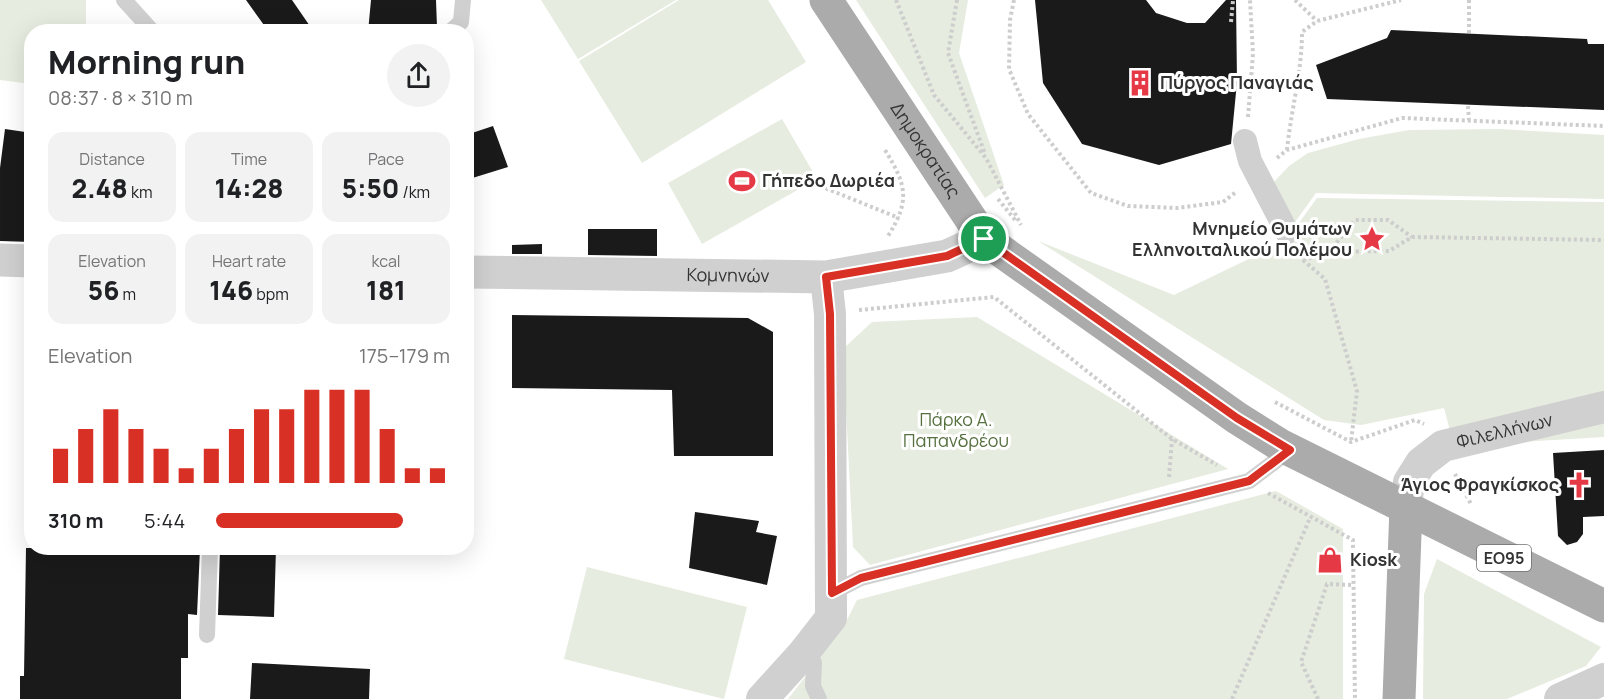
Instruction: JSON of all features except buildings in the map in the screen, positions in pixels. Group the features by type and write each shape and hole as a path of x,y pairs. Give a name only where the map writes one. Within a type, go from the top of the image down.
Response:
{"main road":[{"name":"Δημοκρατίας","path":"826,0 984,239 1237,418 1290,450 1406,506 1444,529 1604,606"},
{"path":"1399,699 1406,506"}],"street":[{"path":"1245,141 1251,161 1287,232"},
{"name":"Κομνηνών","path":"474,272 826,277 947,256 984,239"},
{"path":"0,260 24,261"},
{"path":"762,699 802,655 831,618 830,314 826,277"},
{"name":"Φιλελλήνων","path":"1406,506 1409,483 1421,463 1443,446 1604,406"},
{"path":"1560,699 1604,679"}],"lane":[{"path":"124,0 146,24"},
{"path":"459,24 461,22 463,0"},
{"path":"832,593 861,578 1249,481 1290,450"},
{"path":"207,635 210,555"},
{"path":"802,655 814,663 813,686 819,699"}],"path":[{"path":"896,0 934,95 986,158"},
{"path":"957,0 948,53 986,158 1024,231 996,197"},
{"path":"1231,22 1233,0"},
{"path":"1245,141 1253,54 1250,0"},
{"path":"1295,0 1317,21"},
{"path":"1287,150 1291,110 1302,65 1302,32 1317,21 1401,0"},
{"path":"1469,0 1469,33"},
{"path":"1468,106 1469,120"},
{"path":"880,142 899,173 905,197 899,218 888,236 880,239"},
{"path":"820,186 899,218"},
{"path":"1329,252 1355,220 1388,220 1412,237"},
{"path":"1287,232 1303,261 1325,279 1357,392 1351,442"},
{"path":"1303,261 1329,252 1389,251 1412,237 1604,240"},
{"path":"830,314 994,297 1172,439 1353,540 1355,699"},
{"path":"1272,401 1351,442 1415,420 1426,425"},
{"path":"1169,484 1172,439"},
{"path":"1232,699 1310,518"},
{"path":"1318,699 1300,662 1327,584 1354,585"}],"green space":[{"path":"0,0 86,0 86,24 24,24 24,83 0,80"},
{"path":"541,0 676,0 578,59"},
{"path":"679,0 768,0 806,62 642,163 579,61"},
{"path":"856,0 968,0 959,53 1004,185 985,198"},
{"name":"Γήπεδο Δωριέα","path":"782,119 817,179 702,244 668,183"},
{"path":"1500,129 1604,135 1604,199 1316,193 1295,222 1272,184 1289,166 1308,153 1359,139 1409,130"},
{"path":"1317,198 1604,202 1604,437 1454,446 1444,408 1361,425 1324,420 1038,241 1174,295 1286,241"},
{"name":"Πάρκο Α. Παπανδρέου","path":"977,317 1228,469 870,565 853,547 843,349 872,322"},
{"path":"1276,491 1343,529 1343,699 788,699 843,628 857,600"},
{"path":"1437,559 1601,647 1586,666 1507,699 1423,699 1424,594"},
{"path":"587,567 747,607 724,699 564,659"}],"place":[{"name":"Πύργος Παναγιάς","path":"1140,83"},
{"name":"Γήπεδο Δωριέα","path":"742,181"},
{"name":"Μνημείο Θυμάτων Ελληνοιταλικού Πολέμου","path":"1372,239"},
{"name":"Άγιος Φραγκίσκος","path":"1579,485"},
{"name":"Kiosk","path":"1330,560"}],"route":[{"path":"984,239 1237,418 1290,450 1249,481 861,578 832,593 830,314 826,277 947,256 984,239"}]}
